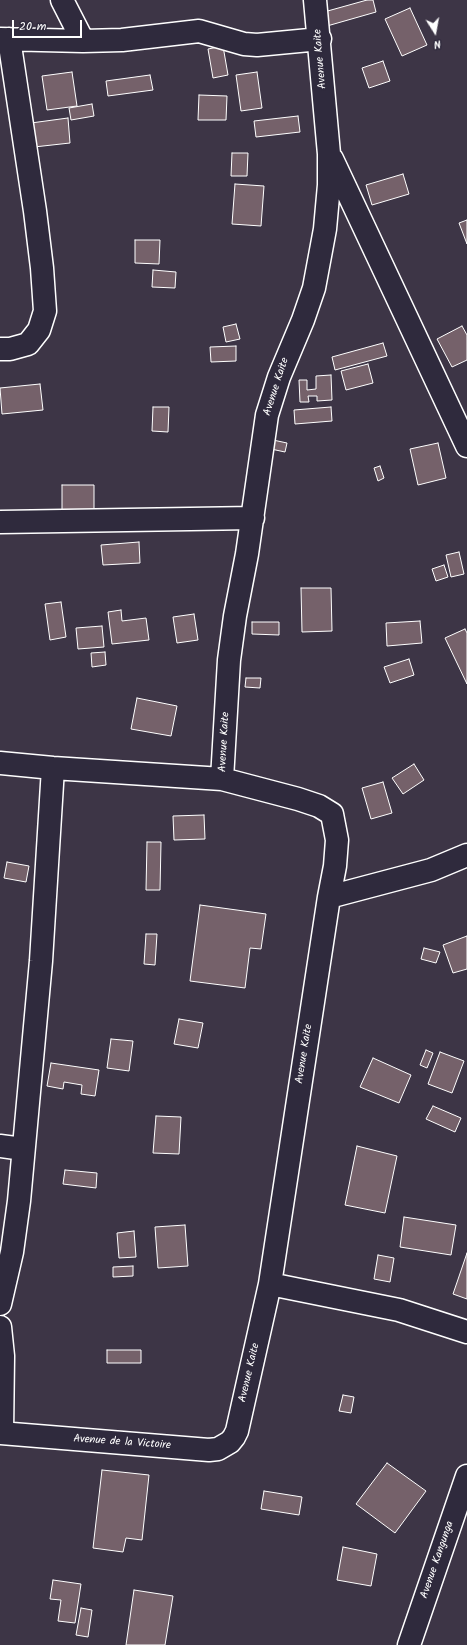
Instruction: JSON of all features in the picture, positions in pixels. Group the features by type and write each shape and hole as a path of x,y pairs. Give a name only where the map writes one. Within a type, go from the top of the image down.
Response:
{"street":[{"path":"62,0 83,41"},
{"name":"Avenue Kaite","path":"237,1431 270,1284 336,852 336,829 332,814 319,806 298,799 222,779 229,660 235,616 248,554 267,415 279,377 303,320 314,288 325,229 329,185 329,154 320,39 315,0"},
{"path":"0,349 10,349 28,344 39,330 45,311 42,268 35,211 5,39 83,41 122,40 199,31 235,43 244,44 320,39"},
{"path":"329,154 467,446"},
{"path":"0,522 252,518"},
{"path":"0,763 222,779"},
{"path":"0,1304 12,1252 19,1201 41,961 54,768"},
{"path":"329,896 431,870 467,854"},
{"path":"0,1146 23,1150"},
{"path":"270,1284 399,1310 467,1332"},
{"path":"0,1327 3,1356 1,1433"},
{"name":"Avenue de la Victoire","path":"1,1433 209,1450 218,1449 225,1445 234,1437 237,1431"},
{"name":"Avenue Kangunga","path":"409,1645 467,1476"}],"building":[{"path":"367,0 373,0 376,12 327,26 324,12"},
{"path":"410,8 427,45 402,56 385,19"},
{"path":"223,46 228,75 213,78 208,49"},
{"path":"383,61 390,81 369,88 362,68"},
{"path":"72,72 77,106 47,110 42,76"},
{"path":"257,72 262,108 241,111 236,75"},
{"path":"150,75 153,90 108,96 106,81"},
{"path":"199,95 227,96 226,120 198,120"},
{"path":"92,104 94,116 71,120 69,108"},
{"path":"298,116 300,132 256,137 254,121"},
{"path":"68,118 70,143 34,147 31,123"},
{"path":"232,153 248,153 247,176 231,176"},
{"path":"403,174 409,194 372,205 366,185"},
{"path":"235,184 264,186 261,226 232,224"},
{"path":"467,220 467,244 459,223"},
{"path":"135,240 160,240 159,264 135,263"},
{"path":"153,270 176,272 175,288 152,287"},
{"path":"236,324 240,339 226,342 223,327"},
{"path":"462,326 467,335 467,360 452,367 437,339"},
{"path":"383,343 387,356 335,370 332,357"},
{"path":"236,346 236,361 211,362 210,347"},
{"path":"368,364 373,383 346,390 341,371"},
{"path":"331,375 332,400 317,401 317,396 308,396 309,402 300,402 299,380 307,380 307,390 316,389 316,376"},
{"path":"40,384 43,410 2,414 0,388"},
{"path":"153,407 169,407 168,432 152,431"},
{"path":"331,407 332,421 295,424 294,410"},
{"path":"273,440 287,443 285,452 271,449"},
{"path":"438,443 446,478 418,485 410,449"},
{"path":"380,466 384,478 378,481 374,468"},
{"path":"62,485 94,485 94,516 62,516"},
{"path":"139,542 140,563 103,565 101,545"},
{"path":"459,552 464,574 451,577 446,555"},
{"path":"444,565 448,577 436,581 432,569"},
{"path":"301,588 331,588 332,631 302,632"},
{"path":"61,602 66,637 50,640 45,604"},
{"path":"121,610 122,621 146,618 149,640 112,644 108,612"},
{"path":"194,614 198,640 177,643 173,617"},
{"path":"420,621 422,643 387,646 386,623"},
{"path":"252,622 279,622 279,635 252,634"},
{"path":"102,626 104,647 78,649 76,628"},
{"path":"465,629 467,633 467,684 445,638"},
{"path":"105,652 106,665 92,667 91,653"},
{"path":"409,659 414,675 390,683 384,667"},
{"path":"246,678 261,678 260,688 245,687"},
{"path":"137,698 177,706 171,736 131,729"},
{"path":"414,764 424,780 403,794 392,778"},
{"path":"383,782 392,813 371,819 362,788"},
{"path":"204,815 205,839 174,840 173,816"},
{"path":"147,842 161,842 160,890 146,890"},
{"path":"7,862 29,866 26,882 4,878"},
{"path":"200,905 266,914 261,949 250,948 245,988 190,981"},
{"path":"146,934 157,934 155,965 144,964"},
{"path":"467,936 467,969 453,973 443,945"},
{"path":"424,948 440,952 436,963 421,959"},
{"path":"179,1019 203,1023 198,1048 174,1044"},
{"path":"111,1039 133,1041 129,1071 107,1068"},
{"path":"426,1050 433,1053 427,1068 420,1065"},
{"path":"440,1052 464,1061 452,1093 428,1084"},
{"path":"373,1058 411,1075 399,1103 360,1087"},
{"path":"51,1063 99,1070 95,1096 81,1094 82,1085 64,1082 63,1089 47,1086"},
{"path":"433,1106 461,1118 455,1132 426,1119"},
{"path":"156,1116 181,1117 179,1154 153,1153"},
{"path":"357,1146 397,1156 385,1213 345,1205"},
{"path":"65,1170 97,1173 96,1188 63,1184"},
{"path":"404,1217 456,1225 451,1255 400,1247"},
{"path":"185,1225 188,1266 158,1268 155,1227"},
{"path":"134,1231 136,1257 119,1258 117,1233"},
{"path":"467,1253 467,1299 453,1294"},
{"path":"378,1255 394,1258 390,1282 374,1279"},
{"path":"133,1266 133,1276 113,1277 113,1267"},
{"path":"107,1350 141,1350 141,1363 107,1363"},
{"path":"343,1395 354,1397 351,1413 339,1411"},
{"path":"387,1463 426,1491 395,1533 356,1504"},
{"path":"102,1470 149,1475 142,1540 126,1538 123,1552 93,1548"},
{"path":"264,1491 302,1497 299,1515 261,1509"},
{"path":"343,1547 377,1554 371,1586 337,1580"},
{"path":"53,1580 81,1584 75,1623 58,1621 61,1600 50,1599"},
{"path":"134,1590 173,1596 165,1645 126,1645"},
{"path":"81,1608 92,1610 88,1637 76,1635"}]}
